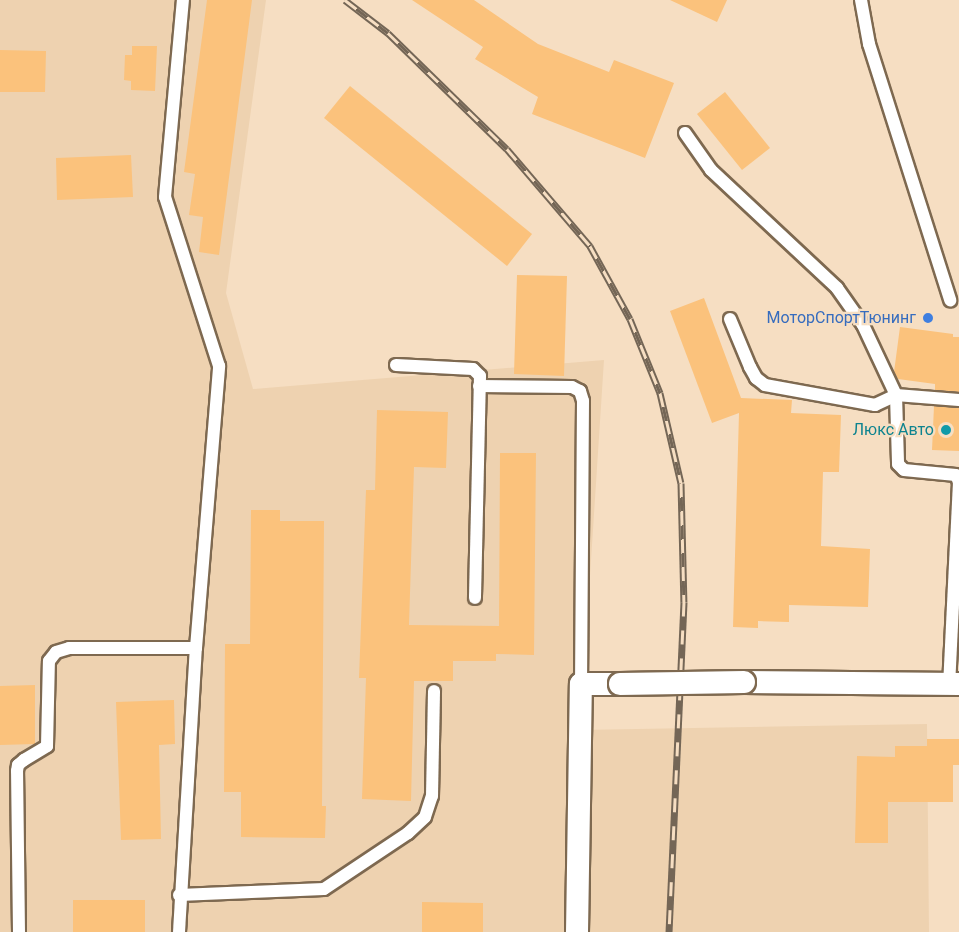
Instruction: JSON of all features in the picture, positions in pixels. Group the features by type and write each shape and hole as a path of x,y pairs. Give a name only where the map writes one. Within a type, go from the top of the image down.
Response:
{"street":[{"path":"576,932 580,684 744,682 954,684"}],"lane":[{"path":"179,932 179,895 195,648 219,366 165,197 183,0"},
{"path":"861,0 869,44 950,300"},
{"path":"685,133 711,170 837,288 863,325 896,395 898,464 904,470 956,475 959,482 954,684"},
{"path":"730,319 750,367 756,378 765,385 874,405 896,395 959,400"},
{"path":"396,365 473,369 480,376 475,598"},
{"path":"479,386 572,387 580,391 583,401 580,684"},
{"path":"19,932 17,771 18,765 24,760 47,746 50,738 49,661 56,652 69,648 195,648"},
{"path":"179,895 324,889 408,833 425,817 432,796 434,691"}],"shaded area":[{"path":"0,0 266,0 226,293 253,389 604,360 580,730 927,724 929,932 0,932"}],"building":[{"path":"207,0 252,0 219,255 199,252 203,217 189,215 195,174 184,172"},
{"path":"412,0 474,0 538,44 609,72 614,60 674,83 645,158 532,114 538,97 475,59 483,47"},
{"path":"670,0 727,0 717,22"},
{"path":"132,46 157,46 155,91 131,90 131,81 124,80 125,55 132,55"},
{"path":"0,50 46,51 45,92 0,92"},
{"path":"350,86 532,234 507,266 324,118"},
{"path":"725,92 770,148 742,170 697,114"},
{"path":"131,155 133,197 57,200 56,158"},
{"path":"517,275 567,276 564,376 514,374"},
{"path":"704,298 741,398 792,400 791,413 841,415 839,472 823,472 821,546 870,549 868,607 789,605 789,622 758,621 758,628 733,627 739,413 712,423 670,311"},
{"path":"900,327 953,334 953,337 959,337 959,392 935,390 935,384 898,379 894,372"},
{"name":"Люкс Авто","path":"934,406 959,408 959,451 932,450"},
{"path":"377,410 448,412 446,468 414,467 409,625 499,626 500,453 536,453 534,655 496,654 496,661 453,661 453,681 414,681 411,801 362,799 366,678 359,678 366,490 375,490"},
{"path":"251,510 280,510 280,521 324,521 322,806 326,806 325,838 241,837 241,792 224,792 225,644 250,644"},
{"path":"35,685 35,744 0,745 0,686"},
{"path":"174,700 175,744 159,745 161,839 121,840 116,702"},
{"path":"927,739 959,739 959,765 953,765 953,802 888,802 888,843 855,843 857,756 895,757 895,746 927,746"},
{"path":"73,900 145,900 145,932 73,932"},
{"path":"422,902 483,903 483,932 422,932"}],"railway":[{"path":"345,0 388,33 507,149 590,246 630,319 660,393 681,483 684,602 669,932"}],"place":[{"name":"МоторСпортТюнинг","path":"928,318"},
{"name":"Люкс Авто","path":"946,430"}]}
